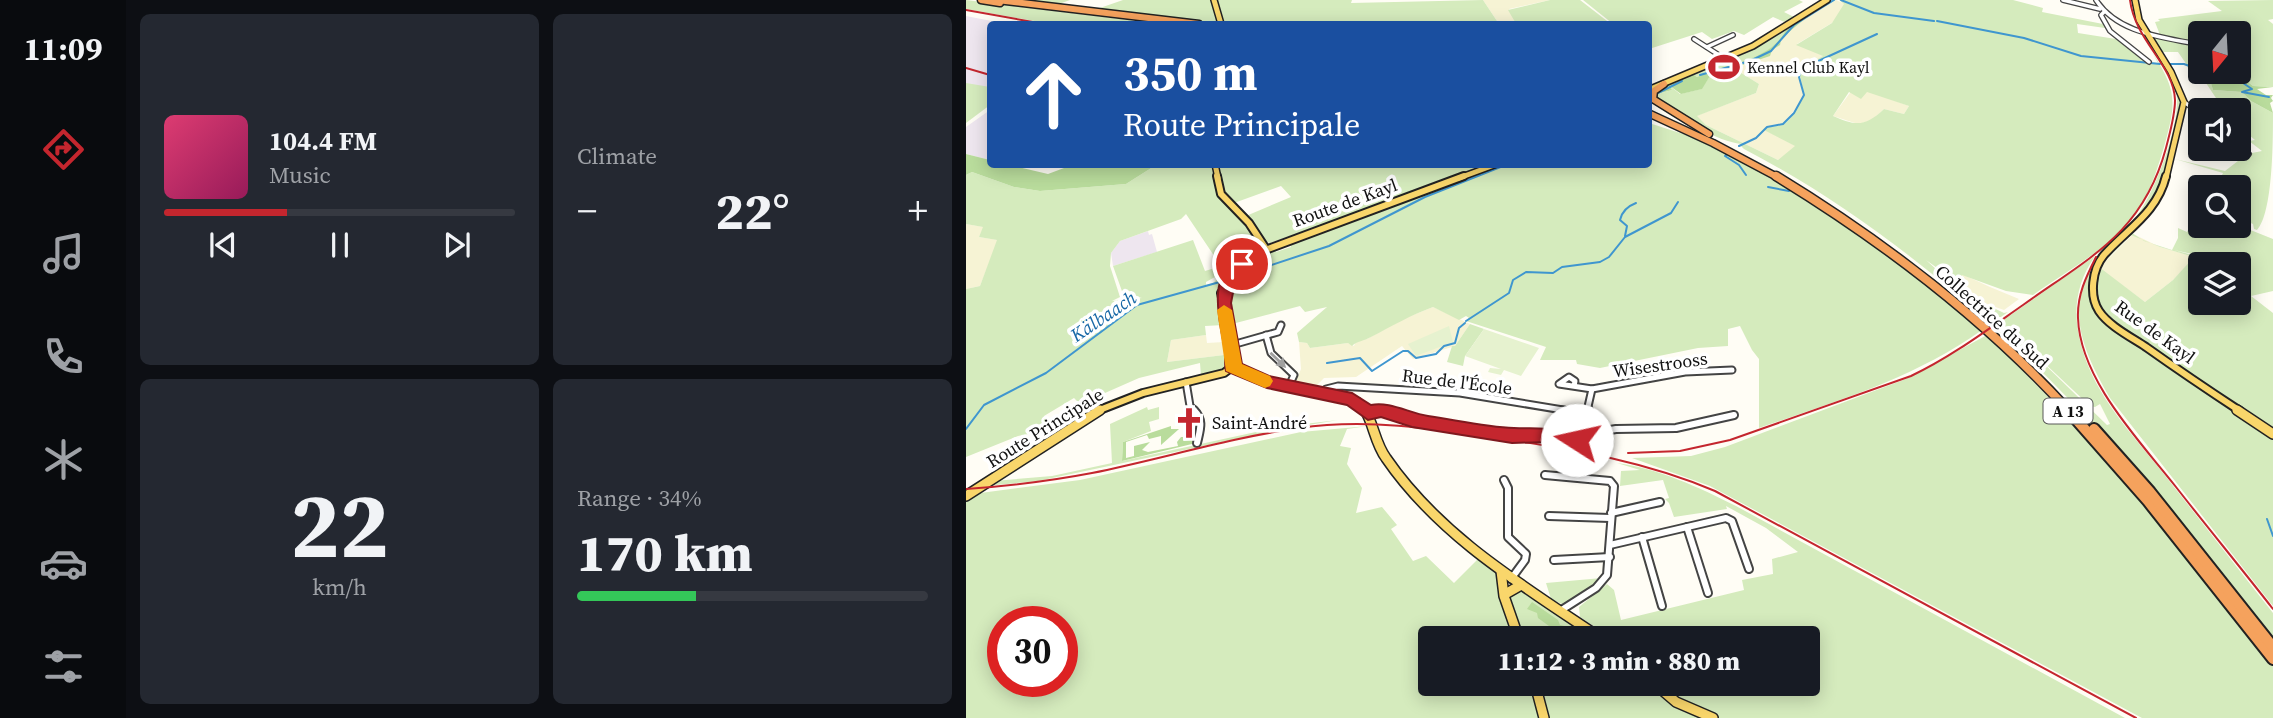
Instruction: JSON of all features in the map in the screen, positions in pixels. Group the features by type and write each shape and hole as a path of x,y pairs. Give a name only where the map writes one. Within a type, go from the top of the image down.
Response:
{"highway":[{"path":"981,0 1150,21"},
{"path":"997,0 1174,21"},
{"path":"1652,88 1664,84"},
{"name":"A 13","path":"1652,95 1664,84"},
{"name":"A 13","path":"1652,98 1672,113 1726,143"},
{"name":"Collectrice du Sud","path":"1652,113 1726,143 1799,183 1919,266 1993,329 2107,443 2150,492 2273,647"},
{"name":"Collectrice du Sud","path":"1652,113 1714,142 1797,187 1916,270 1991,334 2103,448 2273,659"},
{"name":"A 13","path":"1652,121 1714,142"}],"main road":[{"path":"1214,0 1219,21"},
{"path":"1664,84 1725,59 1773,35 1827,0"},
{"path":"2135,0 2137,17 2171,72 2184,102"},
{"name":"Rue de Kayl","path":"2184,102 2163,189 2147,216 2097,265 2093,292 2097,308 2123,332 2273,434"},
{"path":"1216,168 1221,194 1249,223 1266,249"},
{"name":"Route de Kayl","path":"1232,367 1235,362 1223,307 1229,278 1247,260 1266,249 1486,168"},
{"path":"1232,367 1259,379 1352,399 1368,412 1380,449 1428,507 1501,572 1582,626"},
{"name":"Route Principale","path":"966,496 1104,407 1143,393 1224,373 1232,367"},
{"path":"1501,572 1515,626"},
{"path":"1505,593 1511,579"},
{"path":"1505,593 1521,585"},
{"path":"1538,696 1544,718"},
{"path":"1669,696 1676,702 1713,718"}],"street":[{"path":"2063,0 2102,10 2122,24 2145,32 2188,42"},
{"path":"2096,0 2107,28 2149,62"},
{"path":"1707,47 1733,34"},
{"path":"1695,38 1725,59"},
{"path":"2184,102 2188,105"},
{"path":"1232,345 1278,332 1281,325"},
{"path":"1266,335 1271,353 1294,375 1289,386"},
{"name":"Wisestrooss","path":"1574,386 1592,389 1685,372 1732,370"},
{"path":"1186,383 1190,406 1199,415 1201,423 1197,443"},
{"name":"Rue de l'École","path":"1323,393 1326,389 1338,386 1429,390 1579,413 1589,411"},
{"name":"Wisestrooss","path":"1589,411 1592,389"},
{"path":"1368,412 1381,410 1412,420 1512,435 1558,436 1573,441 1579,435 1616,429 1676,428 1734,415"},
{"path":"1545,475 1611,481 1614,486 1607,575 1602,582 1560,611"},
{"path":"1504,480 1508,488 1508,537 1527,554 1511,579"},
{"path":"1549,516 1611,516 1660,502"},
{"path":"1610,545 1730,519 1749,569"},
{"path":"1687,527 1708,593"},
{"path":"1642,537 1662,606"},
{"path":"1554,560 1610,557"},
{"path":"1570,618 1577,601"}],"shaded area":[{"path":"1483,0 1550,0 1509,9 1515,21 1497,21"},
{"path":"1836,0 1845,4 1835,21 1797,44 1824,56 1801,69 1804,98 1783,124 1772,125 1765,130 1796,146 1788,153 1778,160 1706,125 1696,116 1756,93 1759,84 1735,69 1770,53 1794,26"},
{"path":"966,16 992,21 987,21 987,88 966,84"},
{"path":"1855,86 1909,106 1904,114 1884,109 1871,121 1858,124 1833,116"},
{"path":"987,112 987,159 966,154 966,127"},
{"path":"966,224 984,227 979,237 998,240 980,286 966,289"},
{"path":"1148,231 1149,235 1152,234 1157,252 1113,266 1111,253 1120,241"},
{"path":"2133,234 2160,247 2188,255 2188,264 2145,302 2099,268"},
{"path":"1962,274 2019,299 2004,310 1981,302 1962,285"},
{"path":"1433,307 1470,324 1455,346 1413,359 1402,346 1356,377 1324,378 1314,388 1295,384 1301,369 1299,342 1307,343 1310,348 1348,343 1354,346 1356,341 1367,339 1403,319"},
{"path":"1206,335 1207,343 1224,342 1224,355 1167,362 1171,340"}],"green space":[{"path":"966,0 1137,21 1034,21 966,9"},
{"path":"1006,0 1070,0 1059,4 1097,9 1123,0 1212,0 1219,21 1187,21"},
{"path":"1215,0 1352,0 1351,3 1483,0 1497,21 1222,21"},
{"path":"1550,0 1580,0 1607,21 1514,21 1508,10"},
{"path":"1583,0 1803,2 1784,12 1796,18 1787,23 1773,17 1744,35 1734,31 1712,39 1702,32 1652,48 1652,21 1609,21"},
{"path":"1829,0 1836,0 1788,27"},
{"path":"1839,0 2013,0 2043,8 2042,12 2103,24 2105,28 2077,24 2078,33 2116,39 2149,62 2158,63 2152,52 2167,78 2170,88 2171,119 2156,172 2142,204 2116,236 2089,257 2033,295 2006,291 1962,275 1962,285 1981,302 2004,313 2008,312 1995,321 1951,278 1926,260 1994,322 1991,324 1904,252 1842,207 1744,149 1741,146 1743,144 1722,139 1700,129 1655,98 1660,88 1677,77 1759,43 1755,47 1786,30 1772,47 1761,54 1697,77 1693,75 1696,78 1685,82 1682,79 1692,75 1690,74 1664,86 1658,94 1672,90 1670,86 1680,94 1701,89 1710,76 1735,69 1759,84 1756,93 1697,116 1706,125 1778,160 1795,146 1764,130 1782,125 1795,112 1804,95 1799,70 1823,56 1796,45 1832,23 1844,4","holes":["1849,92 1861,99 1867,92 1909,106 1904,114 1884,109 1866,122 1860,123 1833,116"]},
{"path":"2273,0 2273,19 2268,20 2273,24 2273,87 2250,84 2251,21 2188,21 2188,68 2178,52 2161,52 2149,35 2160,35 2155,22 2160,21 2158,19 2222,11 2208,1"},
{"path":"1824,6 1785,36 1770,56 1710,76 1702,89 1681,94 1670,86 1672,90 1657,94 1663,86 1691,73 1697,77 1761,54 1781,38 1788,26"},
{"path":"2141,32 2153,45 2183,96 2168,176 2163,175 2159,187 2161,188 2147,213 2095,264 2090,298 2099,315 2273,436 2273,606 2110,398 2090,359 2081,331 2079,303 2086,278 2091,268 2104,251 2133,221 2149,196 2165,159 2175,121 2176,92 2170,76"},
{"path":"966,83 987,86 987,107 966,123"},
{"path":"2207,84 2211,84 2213,90 2242,92 2248,98 2216,98"},
{"path":"2211,84 2273,87 2257,89 2266,95 2273,95 2273,101 2270,103 2273,113 2251,101 2251,98 2242,92 2213,90"},
{"path":"2251,101 2273,113 2269,193 2257,230 2251,223 2251,175 2222,175 2223,173 2175,159 2225,171 2238,161 2251,161 2251,153 2262,151 2251,143 2255,140 2251,137"},
{"path":"1652,124 1705,141 1775,180 1889,253 1982,330 1903,375 1759,428 1759,359 1740,326 1728,329 1728,346 1698,348 1600,368 1577,364 1576,360 1540,360 1546,347 1466,321 1469,318 1466,316 1459,320 1433,307 1352,346 1348,343 1310,348 1307,343 1299,342 1297,333 1327,307 1305,312 1300,306 1232,324 1225,303 1229,284 1249,263 1274,247 1276,252 1291,247 1289,242 1493,168 1652,168"},
{"path":"966,154 987,159 987,168 1022,168 1048,174 1064,168 1151,168 1126,184 1040,191 1014,187 972,172 966,175"},
{"path":"1151,168 1214,168 1219,195 1246,222 1261,246 1233,271 1225,272 1186,214 1181,219 1120,241 1111,253 1110,266 1120,297 1112,301 1142,298 1123,294 1113,266 1193,240 1205,271 1218,267 1222,273 1206,282 1206,285 1221,276 1226,277 1217,296 1224,325 1205,326 1206,335 1171,340 1167,362 1224,355 1227,369 1201,376 1200,363 1139,378 1080,404 1074,398 1044,416 1049,430 1018,436 966,457 966,289 980,286 997,240 979,237 983,227 966,224 966,175 972,172 1014,187 1040,191 1126,184"},
{"path":"1218,168 1483,168 1270,243 1263,240 1246,216 1291,197 1281,186 1234,203 1224,195"},
{"path":"2178,228 2187,232 2188,230 2188,238 2251,238 2251,230 2273,239 2273,291 2251,296 2251,252 2188,253 2174,250 2188,255 2160,247 2151,243 2172,250 2178,238"},
{"path":"2132,233 2142,239 2131,235 2099,267 2145,302 2173,280 2188,264 2188,315 2251,315 2251,296 2273,313 2273,433 2129,334 2101,308 2095,293 2098,267 2105,257"},
{"path":"2095,256 2079,289 2076,312 2088,366 2116,414 2273,613 2273,641 2107,440 1996,329 1999,327 2035,355 2107,425 2110,424 2100,404 2090,406 2023,343 2000,326 2004,323 2002,321"},
{"path":"1470,324 1484,329 1465,356 1463,366 1447,362 1452,346 1455,346"},
{"path":"1449,326 1453,342 1416,356 1408,344"},
{"path":"1484,329 1539,348 1521,376 1504,370 1501,375 1488,372 1490,368 1501,369 1465,356"},
{"path":"1987,335 2079,428 2137,495 2273,666 2273,718 2142,718 1710,486 1632,458 1691,456 1725,447 1906,379"},
{"path":"1147,407 1148,410 1159,407 1159,419 1149,422 1151,431 1123,442 1122,461 1279,427 1338,420 1038,481 985,486 994,481 1052,476 1112,463 1110,424"},
{"path":"1171,426 1171,429 1179,429 1161,445 1161,436 1149,439 1147,435 1126,442 1126,458 1134,456 1134,446 1150,442 1142,450 1148,452 1178,446 1177,442 1181,437 1184,437 1184,441 1195,439 1196,443 1122,461 1123,442"},
{"path":"1368,426 1347,429 1340,446 1351,448 1347,464 1362,488 1356,513 1382,507 1397,525 1391,529 1413,561 1426,556 1454,583 1478,559 1497,574 1499,585 1520,589 1583,626 1418,626 1418,696 1820,696 1820,626 1594,626 1580,617 1579,607 1607,584 1614,590 1621,620 1744,590 1742,580 1773,574 1772,559 1798,552 1766,528 1726,506 1727,509 1674,517 1665,499 1669,498 1663,480 1620,486 1621,471 1640,470 1617,463 1633,466 1678,480 1736,506 2125,718 966,718 966,498 973,494 1080,480 1301,432"},
{"path":"1602,578 1564,605 1551,599 1546,583"},
{"path":"1532,602 1564,626 1549,626 1538,618 1537,613 1527,609"}],"waterway":[{"name":"Kälbaach","path":"1700,75 1750,61 1771,51 1794,25 1834,0"},
{"path":"1841,0 1874,13 1934,21"},
{"path":"1937,21 2024,38 2081,56 2160,64"},
{"path":"1739,146 1756,138 1767,127 1783,124 1794,113 1804,95 1799,77 1801,69 1877,34"},
{"path":"2169,64 2188,66"},
{"name":"Kälbaach","path":"1658,93 1682,81"},
{"path":"2244,84 2252,89 2242,92 2269,97"},
{"path":"1727,154 1725,156 1739,165 1746,175"},
{"name":"Kälbaach","path":"1235,277 1329,246 1425,197 1498,168"},
{"path":"1768,187 1789,191"},
{"path":"1466,321 1509,293 1513,280 1526,272 1553,273 1562,267 1600,262 1609,257 1625,237 1671,213 1678,202"},
{"path":"1625,236 1627,226 1620,220 1626,209 1636,203"},
{"name":"Kälbaach","path":"966,429 984,405 1046,373 1137,305 1227,280"},
{"path":"1327,363 1360,358 1372,371 1403,351 1408,351 1416,358 1436,354 1444,346 1455,343 1459,328 1465,323"},
{"path":"2267,519 2273,536"}],"railway":[{"path":"1628,453 1680,451 1730,440 1911,376 1982,333 2092,257 2111,240 2143,202 2156,177 2166,148 2175,106 2173,87 2168,75 2139,28 2130,0"},
{"path":"966,10 1027,21"},
{"path":"966,68 987,74"},
{"path":"2096,257 2081,294 2078,318 2081,341 2100,387 2130,430 2273,609"},
{"path":"966,489 1076,476 1247,437 1325,425 1377,424 1428,428 1585,453 1664,472 1715,491 2136,718"}],"slow traffic":[{"path":"1224,310 1235,362 1232,367 1265,381"}],"place":[{"name":"Kennel Club Kayl","path":"1724,67"},
{"name":"Saint-André","path":"1189,423"}],"route":[{"path":"1242,264 1228,281 1223,307 1235,362 1232,367 1267,382 1352,399 1368,412 1381,410 1412,420 1512,435 1549,434 1564,440 1577,440"}]}
